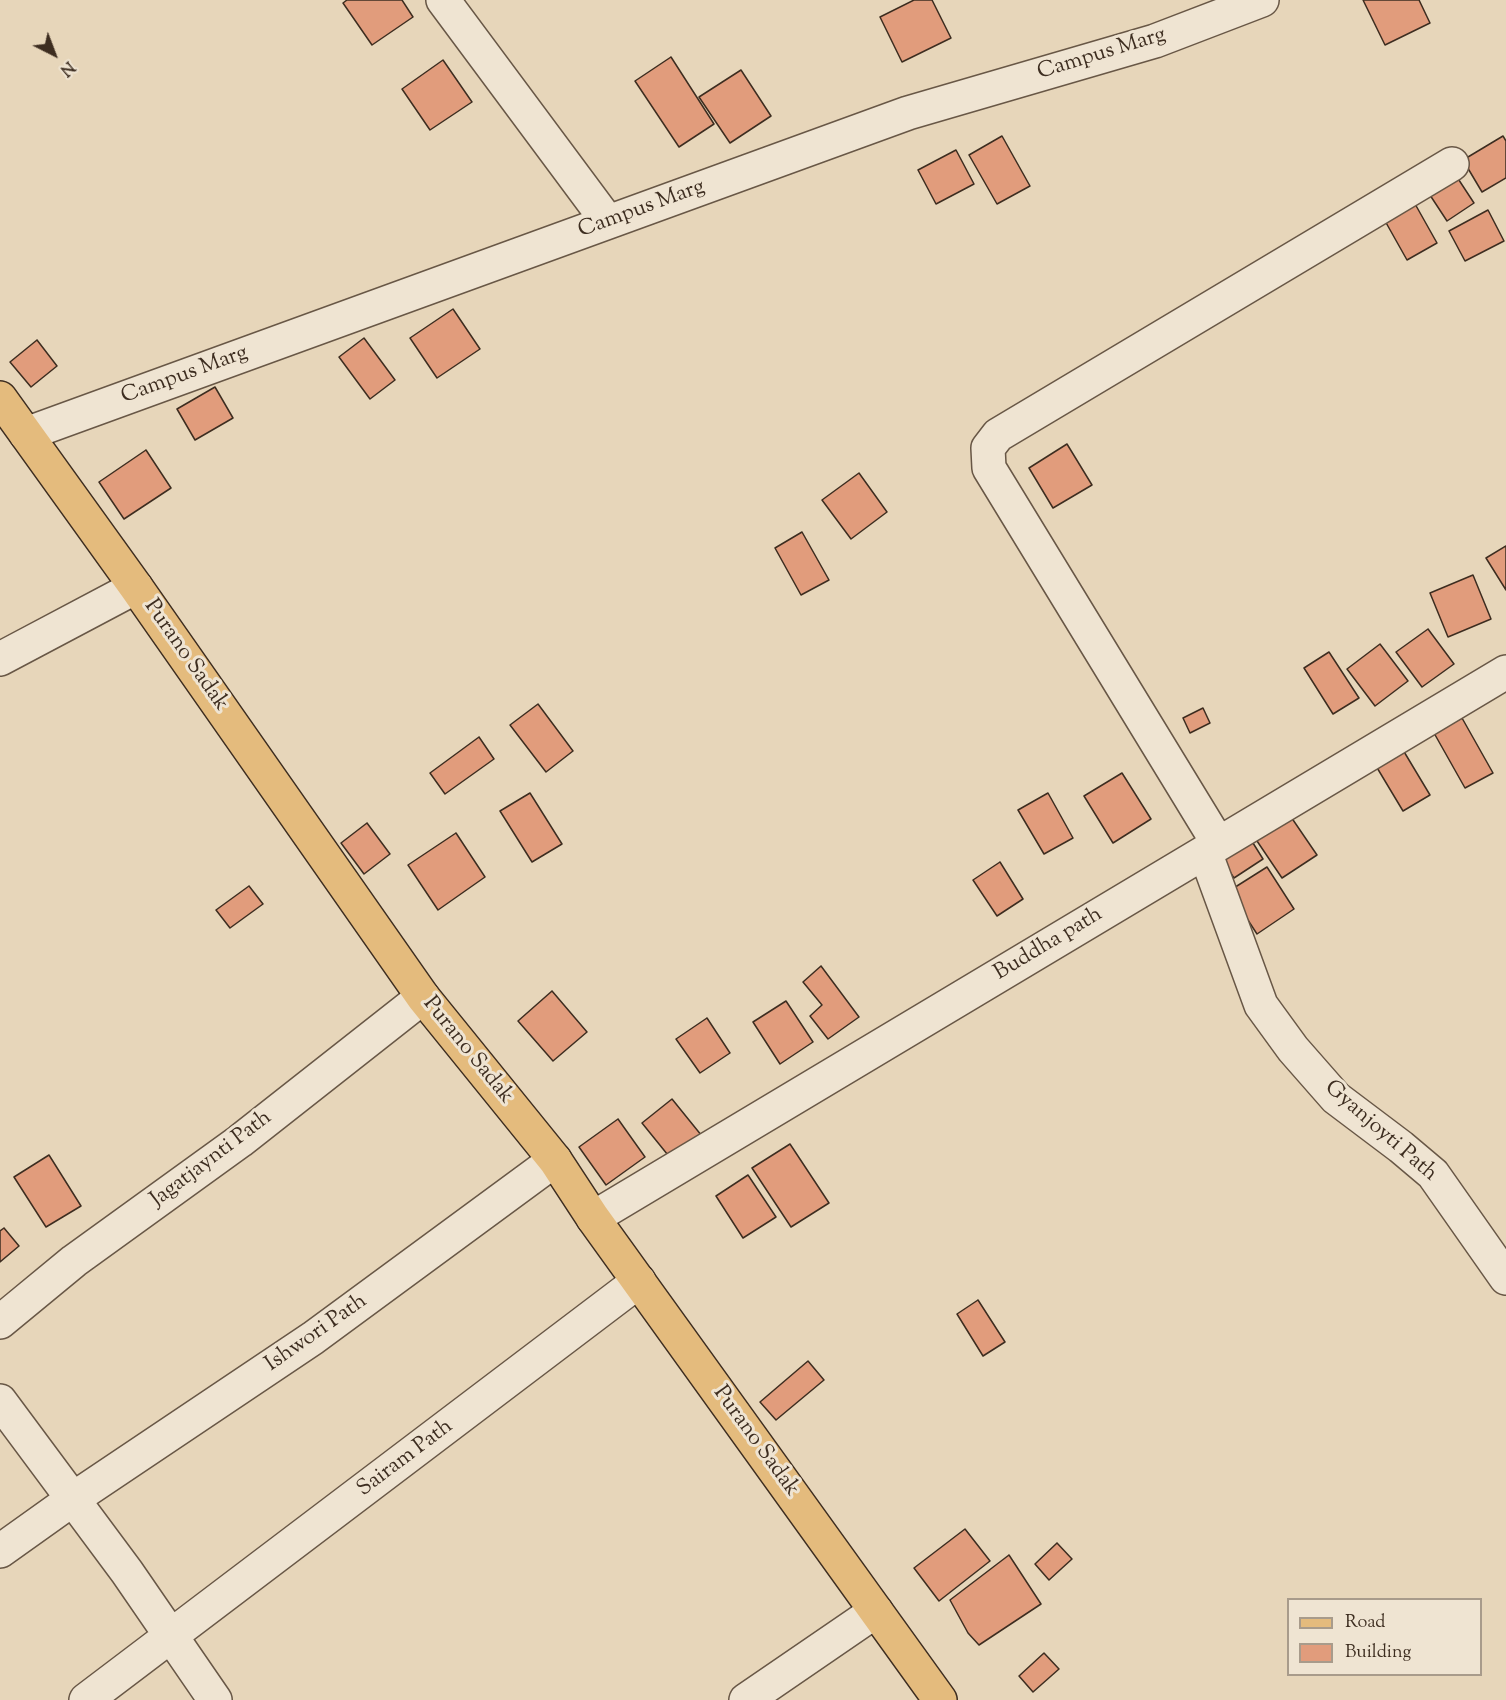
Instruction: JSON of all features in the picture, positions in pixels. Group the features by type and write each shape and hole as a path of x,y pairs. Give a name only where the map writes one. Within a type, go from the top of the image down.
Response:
{"main road":[{"name":"Purano Sadak","path":"0,398 136,586 423,997 555,1160 593,1218 940,1700"}],"street":[{"path":"443,0 608,222"},
{"name":"Campus Marg","path":"26,434 908,113 1155,41 1262,0"},
{"name":"Gyanjoyti Path","path":"1452,164 998,435 988,448 988,468 1211,847 1261,1005 1293,1049 1336,1098 1433,1173 1506,1278"},
{"path":"0,659 136,586"},
{"name":"Buddha path","path":"593,1218 1506,672"},
{"name":"Jagatjaynti Path","path":"0,1322 74,1261 240,1141 423,997"},
{"name":"Ishwori Path","path":"0,1551 73,1498 313,1338 555,1160"},
{"name":"Sairam Path","path":"86,1700 639,1281"},
{"path":"0,1401 73,1498 215,1700"},
{"path":"746,1700 876,1611"}],"building":[{"path":"347,0 402,0 413,17 372,45 343,3"},
{"path":"914,0 932,0 951,38 902,62 880,17"},
{"path":"1363,0 1419,0 1430,23 1385,45"},
{"path":"671,57 714,124 679,147 635,81"},
{"path":"443,60 472,102 430,130 402,89"},
{"path":"741,70 771,116 730,143 699,97"},
{"path":"1002,136 1030,186 997,204 969,155"},
{"path":"1503,136 1506,141 1506,178 1482,192 1463,160"},
{"path":"956,150 974,184 936,204 918,170"},
{"path":"1453,171 1474,203 1447,221 1426,189"},
{"path":"1410,195 1437,243 1407,260 1380,212"},
{"path":"1488,210 1504,241 1465,261 1449,231"},
{"path":"453,309 480,349 437,378 410,338"},
{"path":"364,338 395,380 370,399 339,357"},
{"path":"37,340 57,366 31,387 10,362"},
{"path":"215,387 233,418 195,440 177,409"},
{"path":"1067,444 1092,485 1053,508 1029,468"},
{"path":"146,450 171,488 124,519 99,482"},
{"path":"859,473 887,512 851,539 822,500"},
{"path":"802,532 829,580 801,595 775,548"},
{"path":"1506,546 1506,590 1486,558"},
{"path":"1473,575 1491,619 1448,637 1430,593"},
{"path":"1428,629 1454,664 1422,687 1396,652"},
{"path":"1380,644 1408,681 1375,706 1347,669"},
{"path":"1329,652 1359,698 1333,714 1304,668"},
{"path":"538,704 573,751 546,772 510,725"},
{"path":"1203,708 1210,723 1190,733 1183,718"},
{"path":"1462,718 1493,773 1465,788 1434,733"},
{"path":"479,737 494,759 445,794 430,773"},
{"path":"1403,750 1430,795 1403,811 1376,766"},
{"path":"1122,773 1151,819 1113,843 1084,796"},
{"path":"530,793 562,844 532,862 500,811"},
{"path":"1048,793 1073,838 1044,854 1018,810"},
{"path":"1289,814 1317,855 1282,878 1255,838"},
{"path":"367,823 390,854 364,874 341,843"},
{"path":"456,833 485,877 438,910 408,865"},
{"path":"1248,835 1263,859 1234,878 1218,854"},
{"path":"1000,862 1023,899 997,916 973,880"},
{"path":"1267,867 1294,909 1257,934 1229,891"},
{"path":"249,886 263,904 230,928 216,910"},
{"path":"821,966 859,1017 828,1039 810,1016 822,1005 803,982"},
{"path":"552,991 587,1032 553,1061 518,1021"},
{"path":"786,1001 813,1042 780,1064 753,1022"},
{"path":"707,1018 730,1053 700,1073 676,1039"},
{"path":"672,1099 706,1141 676,1165 642,1123"},
{"path":"618,1119 645,1157 606,1185 579,1147"},
{"path":"790,1144 829,1203 791,1227 752,1168"},
{"path":"49,1155 81,1206 46,1227 14,1177"},
{"path":"748,1175 776,1217 743,1238 716,1196"},
{"path":"4,1228 19,1246 0,1262 0,1231"},
{"path":"978,1300 1005,1342 983,1356 957,1314"},
{"path":"808,1361 824,1380 776,1420 760,1402"},
{"path":"965,1529 990,1561 939,1601 914,1568"},
{"path":"1057,1543 1072,1559 1049,1580 1035,1564"},
{"path":"1009,1555 1041,1604 979,1645 968,1633 950,1600"},
{"path":"1044,1653 1059,1669 1033,1692 1019,1676"}]}
